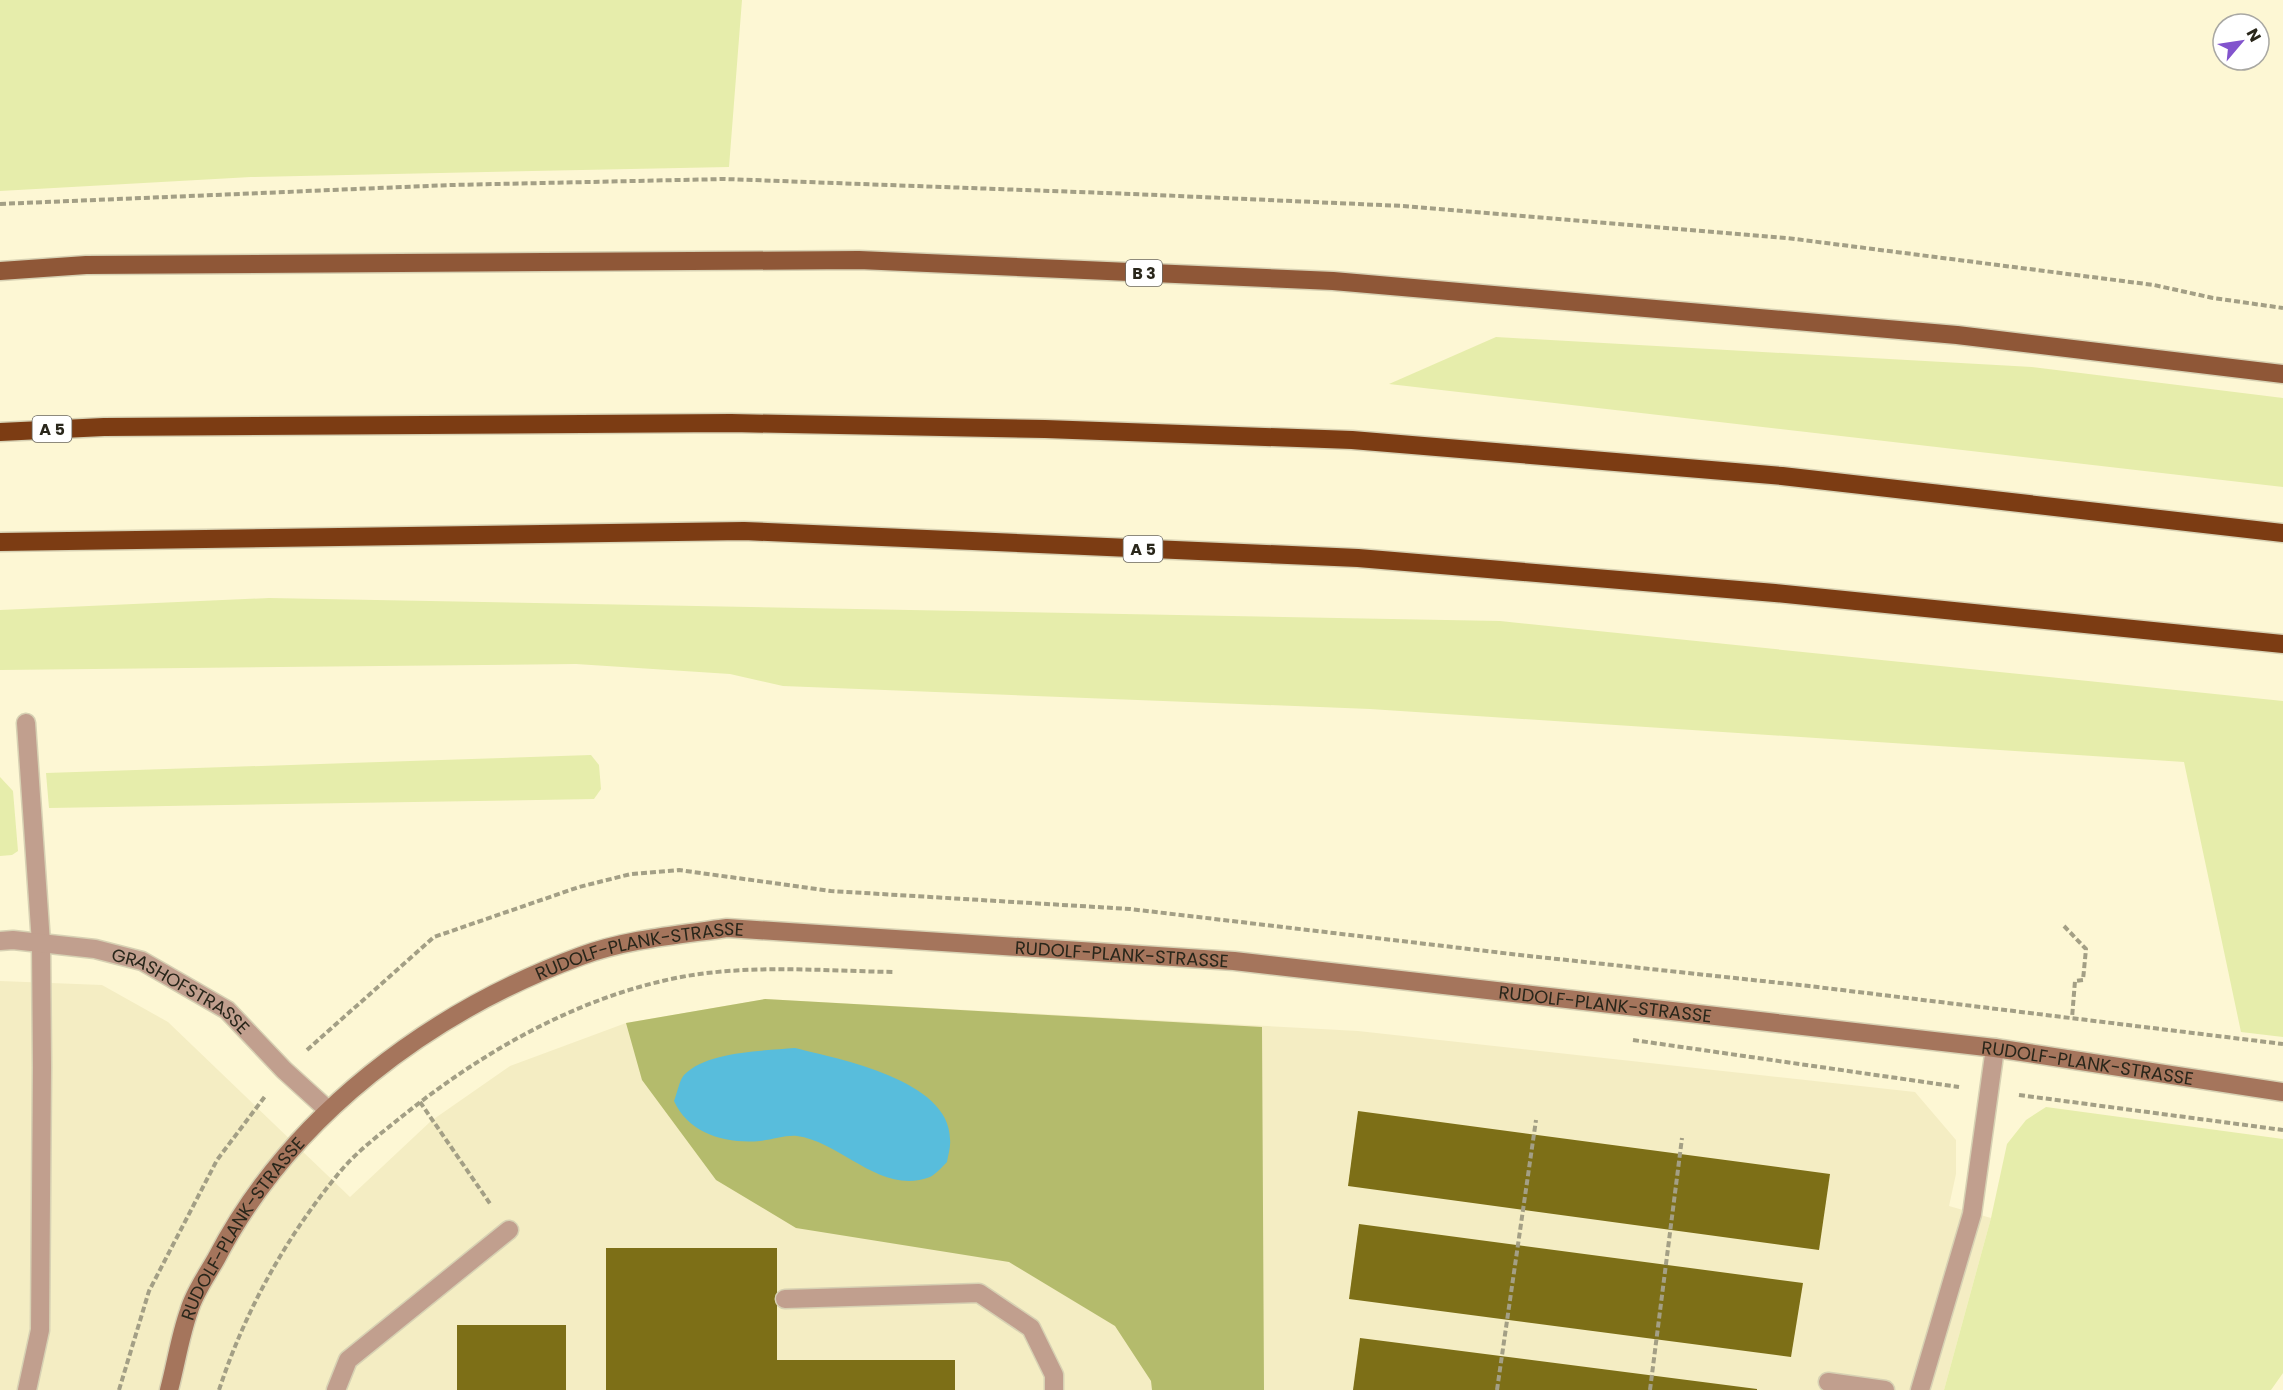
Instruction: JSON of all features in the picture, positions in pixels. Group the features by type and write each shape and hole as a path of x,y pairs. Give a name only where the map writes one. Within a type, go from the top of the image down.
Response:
{"highway":[{"name":"A 5","path":"0,432 127,427 731,423 1045,429 1352,440 1782,476 2283,533"},
{"name":"A 5","path":"0,542 744,531 1346,558 1775,592 2283,644"}],"main road":[{"name":"B 3","path":"0,271 98,265 860,260 1333,281 1957,336 2283,374"},
{"name":"RUDOLF-PLANK-STRASSE","path":"169,1390 189,1309 228,1234 290,1151 328,1110 390,1059 453,1018 507,989 581,956 651,938 727,928 1234,961 1995,1048 2283,1092"}],"street":[{"path":"26,723 41,943 40,1330 27,1390"},
{"name":"GRASHOFSTRASSE","path":"0,941 41,943 94,950 142,961 227,1010 284,1070 328,1110"},
{"path":"1920,1390 1972,1214 1995,1048"},
{"path":"336,1390 348,1360 509,1230"},
{"path":"785,1299 979,1293 1031,1328 1053,1375 1054,1390"},
{"path":"1828,1382 1885,1390"}],"path":[{"path":"0,204 451,185 725,179 1403,206 1787,238 2154,285 2213,298 2283,308"},
{"path":"2064,926 2086,949 2083,980 2075,981 2072,1018"},
{"path":"219,1390 235,1343 254,1303 287,1244 340,1171 420,1102 508,1042 607,996 682,977 760,970 902,972"},
{"path":"1621,1039 2283,1130"},
{"path":"119,1390 149,1291 182,1225 217,1160 284,1070"},
{"path":"420,1102 509,1230"},
{"path":"1497,1390 1536,1120"},
{"path":"1650,1390 1682,1138"}],"shaded area":[{"path":"0,981 102,985 168,1022 350,1197 431,1121 510,1066 626,1023 765,999 1358,1031 1915,1092 1956,1140 1956,1174 1949,1206 1991,1218 1944,1390 0,1390"}],"green space":[{"path":"0,0 742,0 729,167 251,177 0,191"},
{"path":"1496,337 2032,367 2283,398 2283,487 1389,384"},
{"path":"269,598 1500,621 2283,701 2283,1037 2241,1032 2184,762 1370,709 783,686 730,674 576,664 0,670 0,610"},
{"path":"591,755 599,765 601,789 594,799 49,808 46,773"},
{"path":"0,777 13,791 18,851 12,855 0,856"},
{"path":"765,999 1262,1027 1264,1390 1152,1390 1151,1381 1115,1326 1009,1262 796,1228 716,1180 642,1080 626,1023"},
{"path":"2046,1107 2283,1139 2283,1373 2271,1390 1944,1390 1991,1218 2007,1144 2026,1120"}],"water":[{"path":"795,1048 889,1075 913,1087 932,1101 945,1119 950,1142 947,1162 930,1177 912,1181 895,1179 878,1174 814,1140 788,1136 760,1141 734,1141 710,1134 689,1122 674,1101 684,1075 707,1061 736,1054"}],"building":[{"path":"1358,1111 1830,1174 1819,1250 1348,1186"},
{"path":"1359,1224 1803,1283 1791,1357 1349,1299"},
{"path":"606,1248 777,1248 777,1360 955,1360 955,1390 606,1390"},
{"path":"457,1325 566,1325 566,1390 457,1390"},
{"path":"1360,1338 1757,1389 1757,1390 1353,1390"}]}
